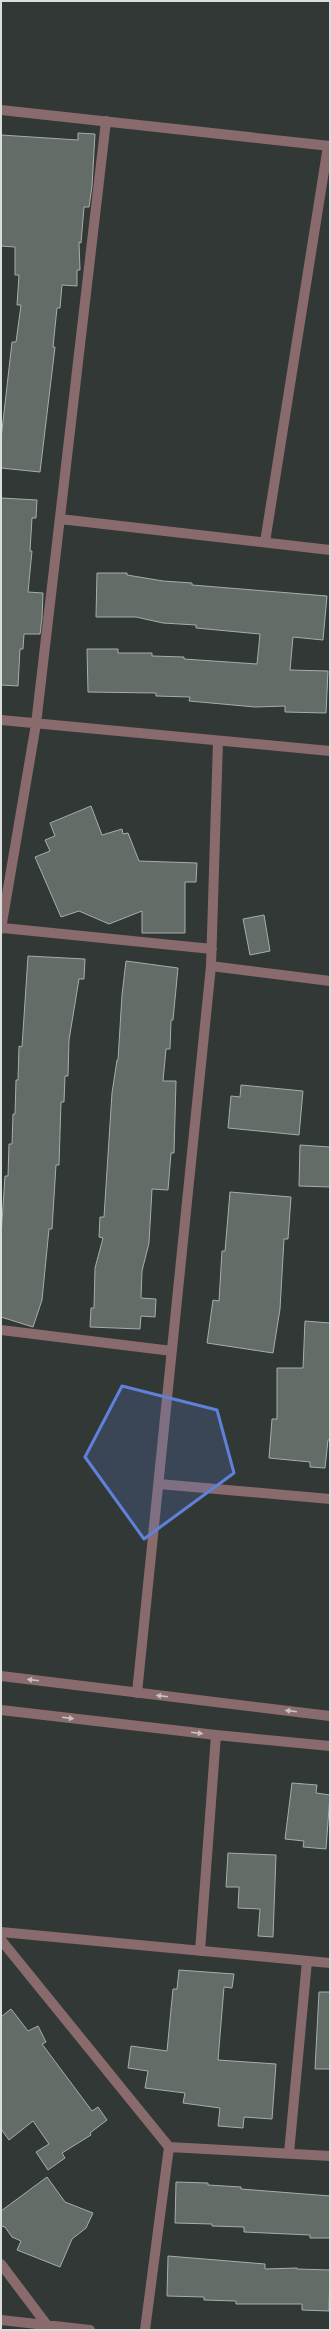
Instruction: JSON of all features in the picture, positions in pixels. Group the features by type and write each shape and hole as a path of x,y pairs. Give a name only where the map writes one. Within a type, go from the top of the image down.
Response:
{"street":[{"path":"1,110 329,146 265,542"},
{"path":"106,121 36,724 2,928 212,949"},
{"path":"60,519 330,550"},
{"path":"1,720 330,752"},
{"path":"137,1693 211,966 218,741"},
{"path":"211,966 330,981"},
{"path":"1,1330 172,1351"},
{"path":"159,1484 330,1499"},
{"path":"1,1676 330,1716"},
{"path":"1,1710 216,1735 330,1746"},
{"path":"200,1951 216,1735"},
{"path":"1,1932 330,1963"},
{"path":"1,1940 169,2147 145,2330"},
{"path":"289,2153 307,1961"},
{"path":"169,2147 330,2156"},
{"path":"1,2264 48,2325"},
{"path":"1,2320 90,2330"}],"highlighted area":[{"path":"122,1386 217,1410 234,1473 144,1539 85,1457"}],"building":[{"path":"78,133 95,134 92,186 89,207 84,207 81,243 79,242 80,270 77,270 77,286 62,285 60,308 57,308 53,347 55,347 40,472 1,468 1,439 12,342 16,342 21,305 17,305 19,275 15,275 15,247 1,246 1,135 78,140"},
{"path":"1,498 37,500 36,518 32,518 30,551 32,551 28,592 43,593 42,618 40,634 24,634 23,649 20,649 18,686 1,685"},
{"path":"97,573 127,573 127,575 163,581 192,583 192,585 327,596 323,640 293,637 290,670 328,671 326,713 285,712 285,706 255,707 189,701 190,697 156,696 156,693 88,692 87,649 118,649 118,653 152,653 152,656 184,657 184,659 257,664 260,634 196,628 196,625 163,623 136,617 96,617"},
{"path":"91,806 102,835 122,829 123,834 128,833 139,861 197,863 196,882 185,882 185,933 142,933 142,911 109,924 79,911 61,917 35,857 50,851 45,840 55,836 50,823"},
{"path":"264,915 270,951 250,955 243,919"},
{"path":"28,956 85,959 84,979 79,979 69,1040 68,1076 65,1076 64,1102 61,1102 59,1165 56,1165 52,1229 49,1229 42,1300 33,1327 1,1317 1,1236 5,1176 8,1176 9,1144 12,1144 16,1080 18,1080 19,1046 22,1047"},
{"path":"126,961 178,968 173,1020 171,1020 170,1049 166,1049 163,1081 176,1081 174,1153 171,1153 168,1190 152,1189 149,1243 142,1271 141,1298 156,1299 155,1317 141,1316 140,1329 90,1327 91,1308 94,1308 95,1268 103,1238 99,1237 100,1217 104,1217 112,1093 118,1060 122,995"},
{"path":"241,1085 303,1091 299,1135 228,1128 231,1096 240,1097"},
{"path":"300,1145 330,1147 330,1187 299,1186"},
{"path":"230,1192 291,1197 288,1239 284,1239 280,1309 273,1353 207,1343 213,1300 219,1301 222,1251 225,1251"},
{"path":"305,1321 330,1323 330,1440 328,1440 325,1468 310,1467 310,1462 269,1458 272,1419 277,1419 277,1368 303,1368"},
{"path":"292,1783 317,1785 316,1793 330,1795 326,1849 303,1847 304,1841 285,1839"},
{"path":"228,1853 276,1855 273,1937 258,1936 260,1909 238,1908 239,1887 226,1887"},
{"path":"179,1970 234,1974 232,1988 224,1987 218,2060 276,2064 272,2119 244,2117 243,2128 218,2126 220,2108 183,2103 185,2093 145,2088 148,2071 128,2068 131,2046 167,2051 173,1989 177,1989"},
{"path":"319,1992 330,1992 330,2069 315,2069"},
{"path":"11,2009 28,2031 38,2026 46,2042 42,2044 92,2111 98,2107 107,2120 90,2133 91,2135 62,2153 65,2158 48,2170 36,2152 49,2144 33,2121 9,2140 1,2129 1,2017"},
{"path":"47,2177 65,2202 93,2213 86,2228 72,2239 60,2267 17,2250 21,2241 12,2237 5,2227 1,2226 1,2211"},
{"path":"176,2182 208,2183 208,2185 241,2187 241,2189 330,2196 330,2238 310,2238 310,2235 244,2232 244,2227 175,2223"},
{"path":"168,2256 265,2264 265,2269 297,2268 330,2270 329,2311 302,2310 302,2304 236,2304 236,2301 204,2300 204,2297 167,2296"}]}
